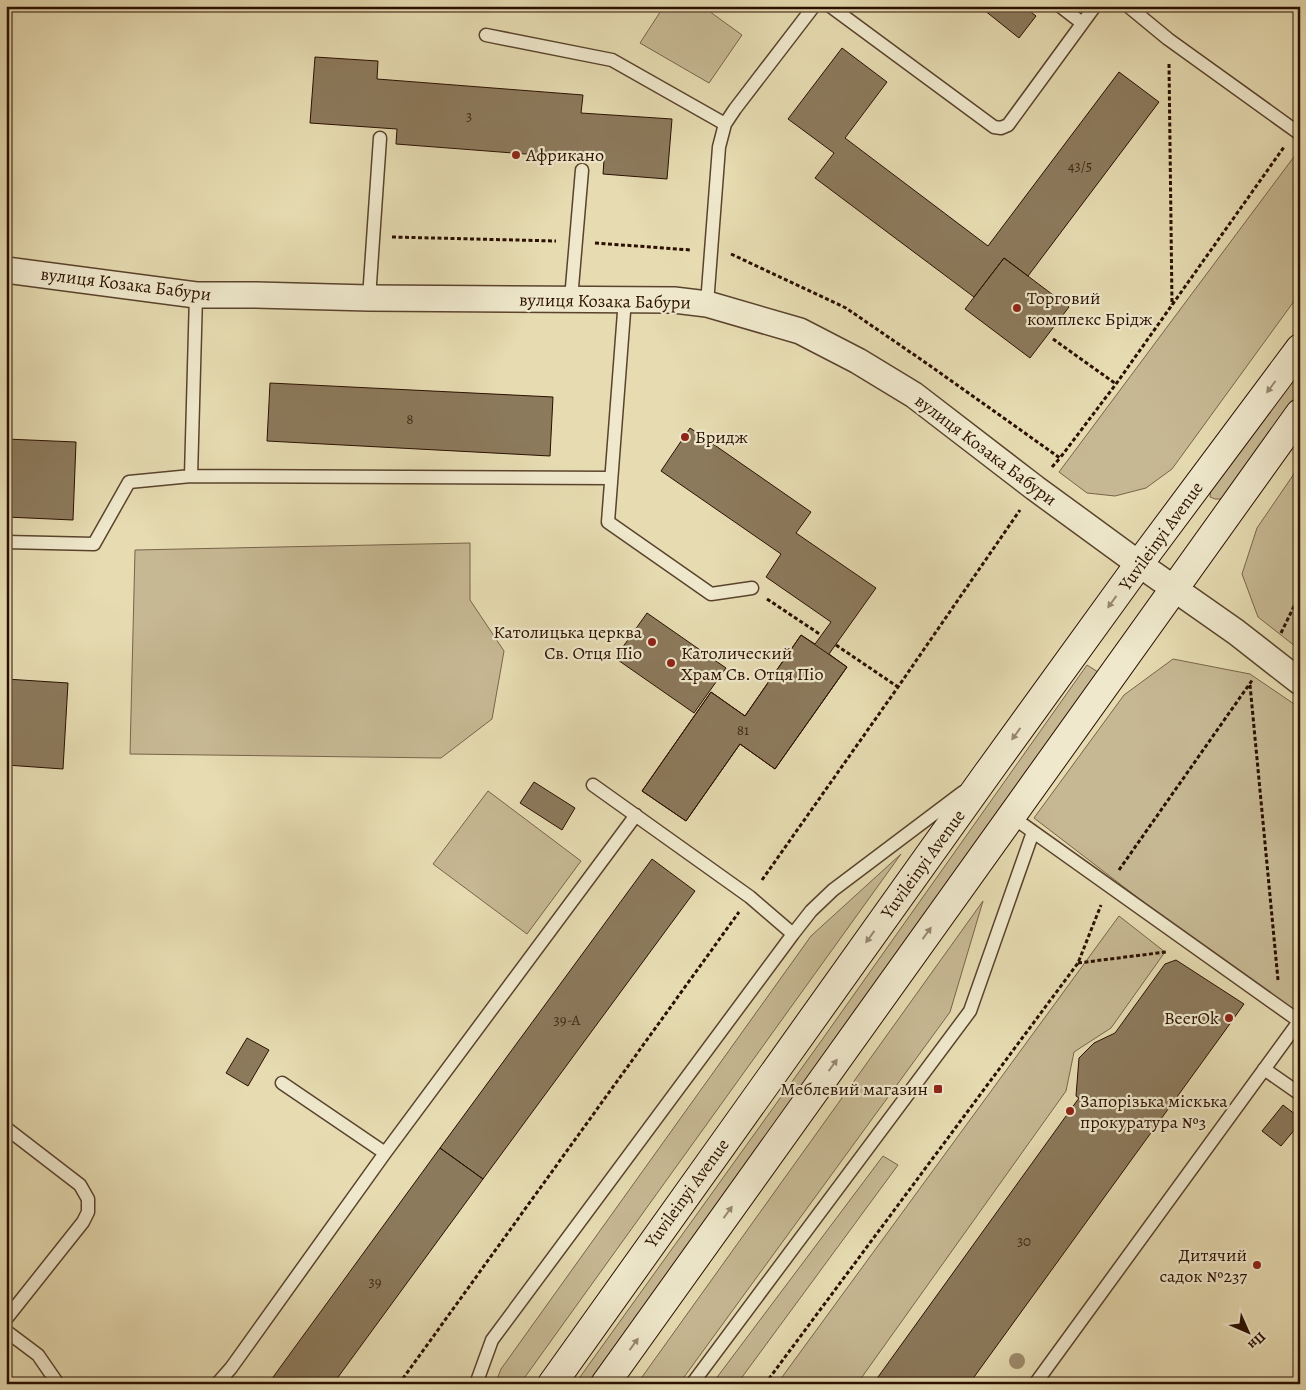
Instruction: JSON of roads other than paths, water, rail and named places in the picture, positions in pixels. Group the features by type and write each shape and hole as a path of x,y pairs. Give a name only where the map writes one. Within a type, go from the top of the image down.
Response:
{"street":[{"name":"вулиця Козака Бабури","path":"6,270 196,295 674,300 707,304 800,331 858,361 914,395 1035,488 1236,632 1300,682"},
{"name":"Yuvileinyi Avenue","path":"552,1384 987,774 1139,564 1300,348"},
{"path":"605,1384 1300,413"}],"lane":[{"path":"707,304 720,147 725,124 814,6"},
{"path":"830,6 994,127 1001,128 1008,125 1095,6"},
{"path":"1060,6 1082,23"},
{"path":"1128,6 1168,39 1298,133"},
{"path":"486,35 612,60 725,124"},
{"path":"369,298 380,138"},
{"path":"571,299 582,170"},
{"path":"191,476 196,295"},
{"path":"625,299 608,522 711,594 752,588"},
{"path":"6,542 94,544 129,482 191,476 611,478"},
{"path":"476,1384 492,1340 811,912 833,890 987,774"},
{"path":"593,784 750,897 793,934"},
{"path":"217,1384 237,1360 385,1153 636,815"},
{"path":"1011,816 1299,1020 1035,1384"},
{"path":"692,1384 970,1011 1033,832"},
{"path":"1264,1068 1300,1094"},
{"path":"282,1083 385,1153"},
{"path":"6,1128 80,1185 88,1199 88,1212 83,1222 6,1319"},
{"path":"6,1331 38,1355 58,1384"}],"place":[{"name":"Африкано","path":"516,155"},
{"name":"Торговий комплекс Брідж","path":"1017,308"},
{"name":"Бридж","path":"685,437"},
{"name":"Католицька церква Св. Отця Піо","path":"652,642"},
{"name":"Католический Храм Св. Отця Піо","path":"671,663"},
{"name":"BeerOk","path":"1229,1018"},
{"name":"Меблевий магазин","path":"938,1089"},
{"name":"Запорізька міскька прокуратура №3","path":"1070,1111"},
{"name":"Дитячий садок №237","path":"1257,1265"}]}
